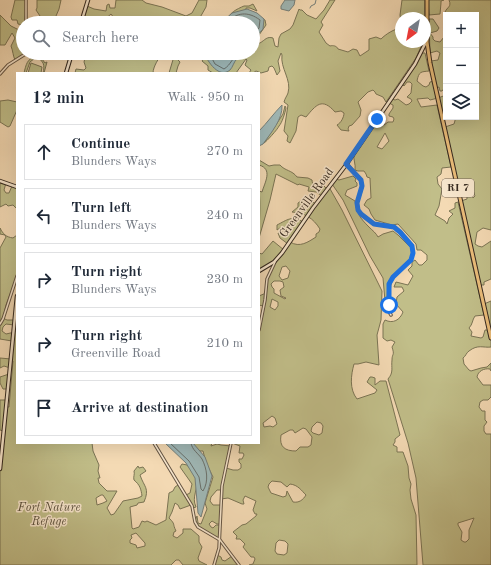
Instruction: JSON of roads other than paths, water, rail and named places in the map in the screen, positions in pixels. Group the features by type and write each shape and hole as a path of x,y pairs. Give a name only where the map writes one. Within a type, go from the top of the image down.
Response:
{"main road":[{"path":"83,16 88,0"},
{"path":"427,0 428,12"},
{"name":"Greenville Road","path":"260,270 275,261 346,164 415,64 424,48"},
{"name":"RI 7","path":"428,48 432,74 491,338"},
{"path":"66,72 70,60"},
{"path":"0,181 16,187"},
{"path":"0,469 16,306"}],"street":[{"path":"26,0 26,16"},
{"path":"0,74 8,65 16,60"},
{"path":"346,164 361,180 362,186 357,203 358,210 361,214 374,224 394,227 412,246 413,253 411,260 393,277 389,284 388,310 391,315"},
{"path":"260,325 267,279 275,261"},
{"path":"0,324 16,279"},
{"path":"155,444 192,506 195,522 198,527 220,540 239,565"},
{"path":"214,565 220,540 222,486 231,444"}],"water":[{"path":"285,0 295,0 294,5 289,11 281,9 281,6"},
{"path":"247,9 257,13 264,19 263,29 260,32 260,16 229,16 232,13"},
{"path":"236,60 230,70 226,72 218,71 208,61"},
{"path":"282,105 279,121 263,144 260,146 260,130"},
{"path":"166,444 194,444 205,457 212,476 201,517 198,513 195,478 186,463"}],"waterway":[{"path":"310,8 315,4 316,0"}],"park label":[{"name":"Fort Nature Refuge","path":"49,515"}]}
